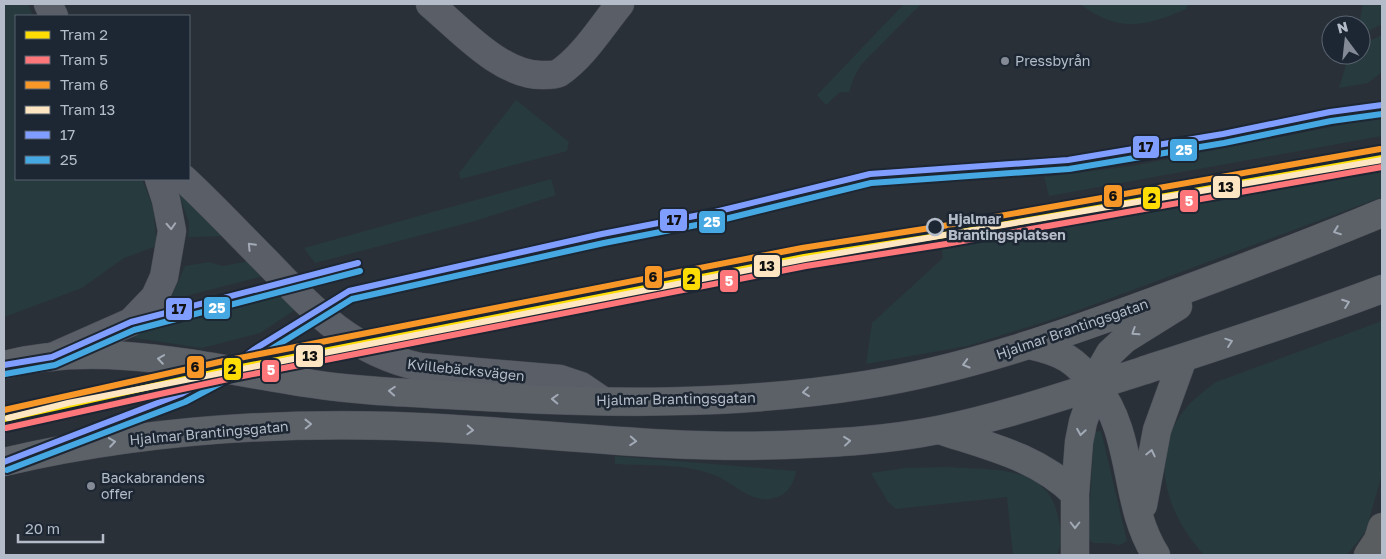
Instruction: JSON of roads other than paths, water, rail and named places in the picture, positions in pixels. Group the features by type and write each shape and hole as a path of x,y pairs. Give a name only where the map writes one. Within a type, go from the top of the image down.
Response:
{"highway":[{"path":"1368,555 1378,540 1382,527"}],"main road":[{"name":"Hjalmar Brantingsgatan","path":"4,365 52,357 94,354 142,356 317,385 471,396 603,401 728,400 864,385 945,370 1030,345 1237,270 1382,213"},
{"path":"1075,555 1075,494 1083,422 1110,353 1125,339 1237,270"},
{"name":"Hjalmar Brantingsgatan","path":"4,462 152,436 270,426 399,426 666,443 781,445 847,441 939,430 1031,407 1183,358 1382,289"},
{"path":"1030,345 1054,350 1069,358 1096,386 1111,408 1118,424 1140,519 1156,555"},
{"path":"1140,519 1148,466 1157,430 1183,358"},
{"path":"939,430 1020,457 1059,478 1075,494"}],"street":[{"path":"430,4 498,61 516,71 534,76 557,74 575,59 620,4"},
{"path":"52,357 131,322 155,297 164,277 172,231 166,200 159,180"},
{"name":"Kvillebäcksvägen","path":"185,180 314,311 339,332 359,345 401,363 420,367 560,379 581,386 603,401"}],"tram line":[{"name":"6","path":"4,410 224,361 802,248 943,226 1380,149"},
{"name":"2","path":"4,419 226,370 804,257 944,235 1382,158"},
{"name":"13","path":"8,418 68,403 805,259 1382,160"},
{"name":"5","path":"6,428 228,379 806,266 946,244 1382,167"}],"place":[{"name":"Pressbyrån","path":"1005,61"},
{"name":"Hjalmar Brantingsplatsen","path":"935,227"},
{"name":"Backabrandens offer","path":"91,486"}]}
